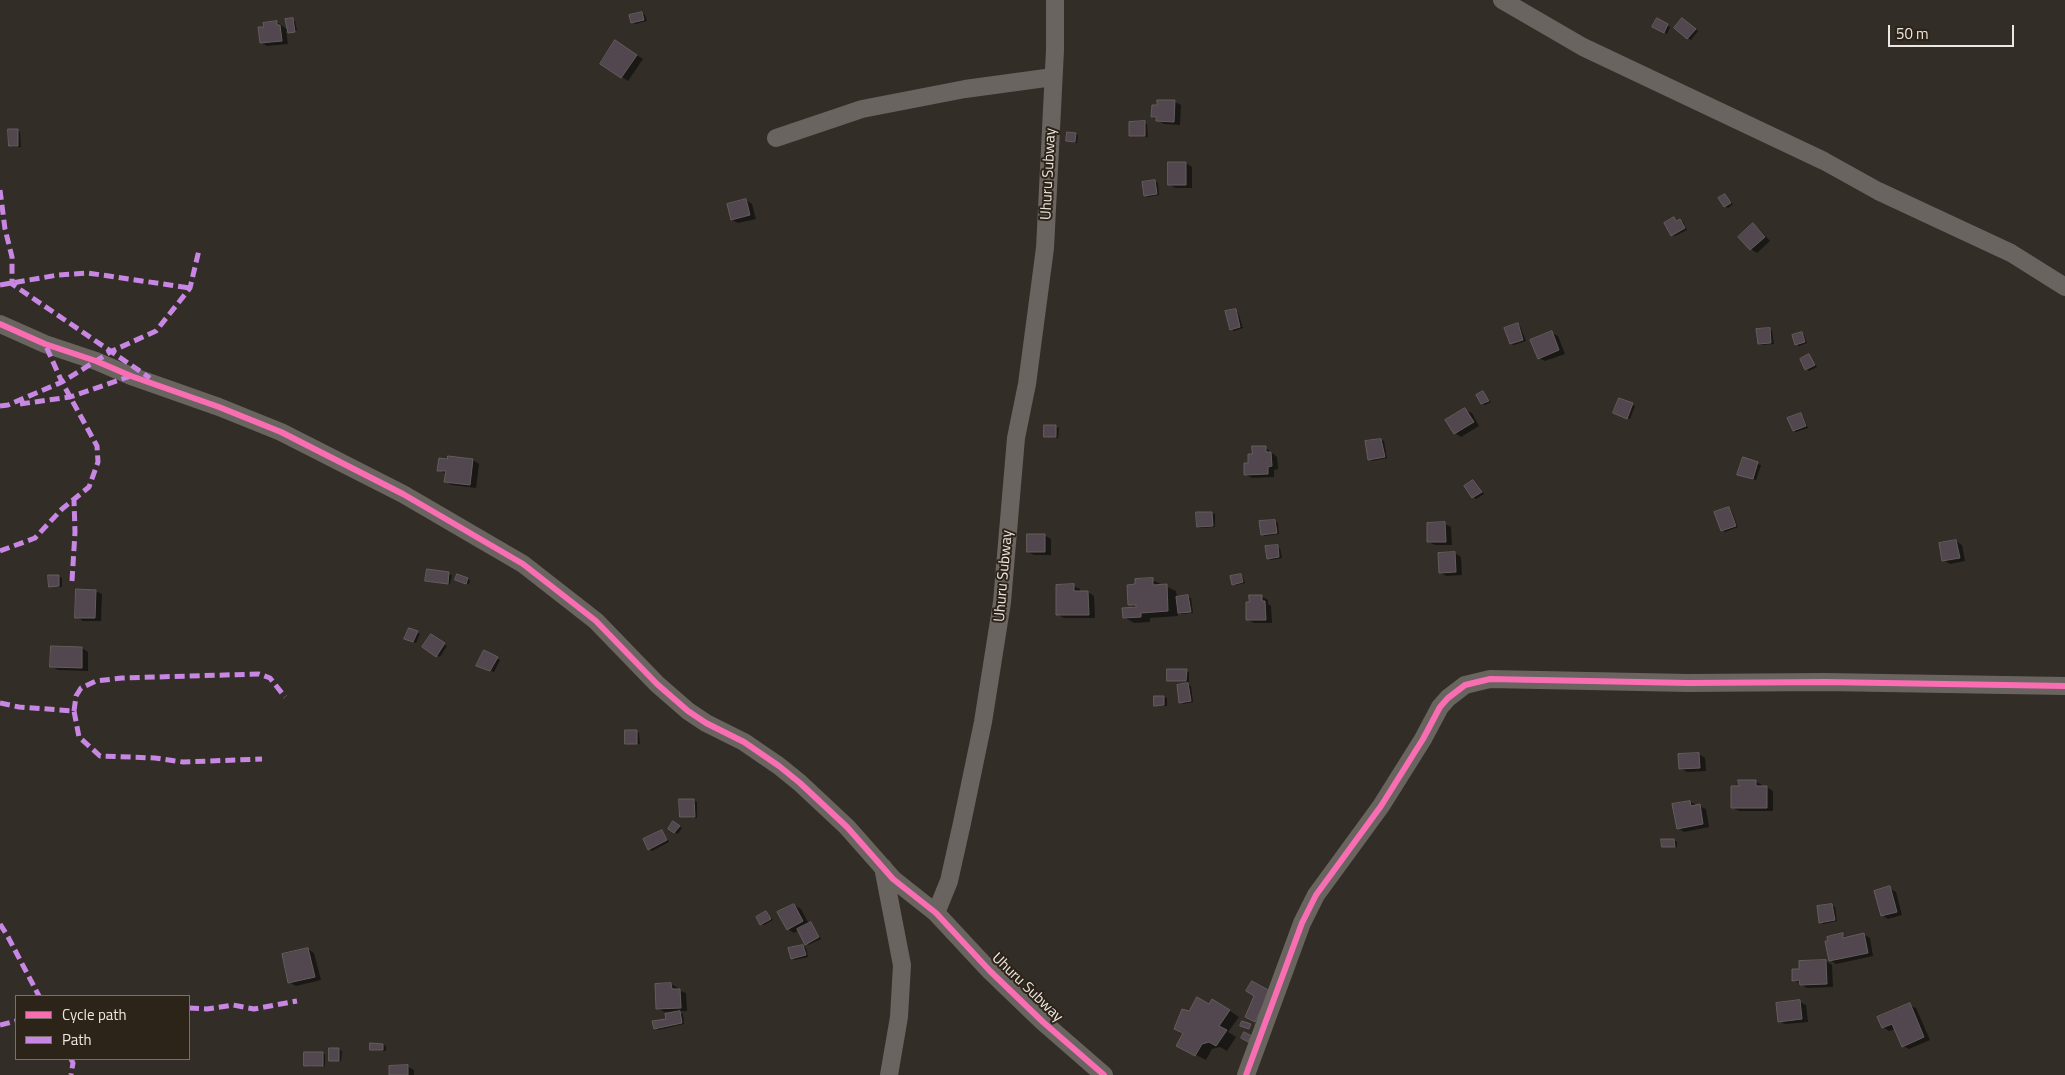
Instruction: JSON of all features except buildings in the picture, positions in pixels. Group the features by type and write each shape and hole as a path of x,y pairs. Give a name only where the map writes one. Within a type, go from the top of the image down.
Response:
{"street":[{"name":"Uhuru Subway","path":"1055,0 1045,248 1027,384 1016,438 1006,569 997,640 983,722 949,882 936,913 1043,1022 1104,1075"},
{"path":"1502,0 1583,47 1824,161 1878,191 2010,253 2065,287"},
{"path":"776,138 862,108 965,89 1053,77"},
{"path":"0,324 45,344 90,358 131,376 219,407 281,432 404,494 508,554 564,594 596,622 657,684 688,711 706,724 744,742 779,766 826,807 904,888 936,913"},
{"path":"1246,1075 1302,923 1316,895 1382,806 1423,739 1440,707 1465,685 1490,679 1688,683 1825,682 2065,686"},
{"path":"883,867 902,965 899,1017 889,1075"}],"marked path":[{"path":"0,190 5,229 12,257 12,284 150,378"},
{"path":"0,406 8,405 62,382 112,351 156,331 190,288 199,250"},
{"path":"0,285 58,275 88,273 190,288"},
{"path":"0,551 35,538 62,509 89,487 98,462 97,446 62,382 45,344"},
{"path":"20,404 70,397 131,376"},
{"path":"72,581 75,532 74,500"},
{"path":"74,711 76,696 81,688 96,681 122,678 259,674 270,678 285,697"},
{"path":"0,703 19,707 74,711 79,737 100,756 155,758 183,762 262,759"},
{"path":"0,924 38,995"},
{"path":"190,1008 207,1009 233,1005 254,1009 297,1001"},
{"path":"0,1025 15,1021"},
{"path":"71,1075 73,1063 72,1060"}],"cycle path":[{"path":"0,324 45,344 96,361 281,432 403,494 523,564 596,621 657,684 688,711 706,723 744,742 800,783 847,827 893,879 936,913 990,971 1043,1022 1104,1075"},
{"path":"1246,1075 1302,923 1316,895 1381,806 1423,739 1440,707 1465,685 1490,679 1688,683 1825,682 2065,686"}]}
